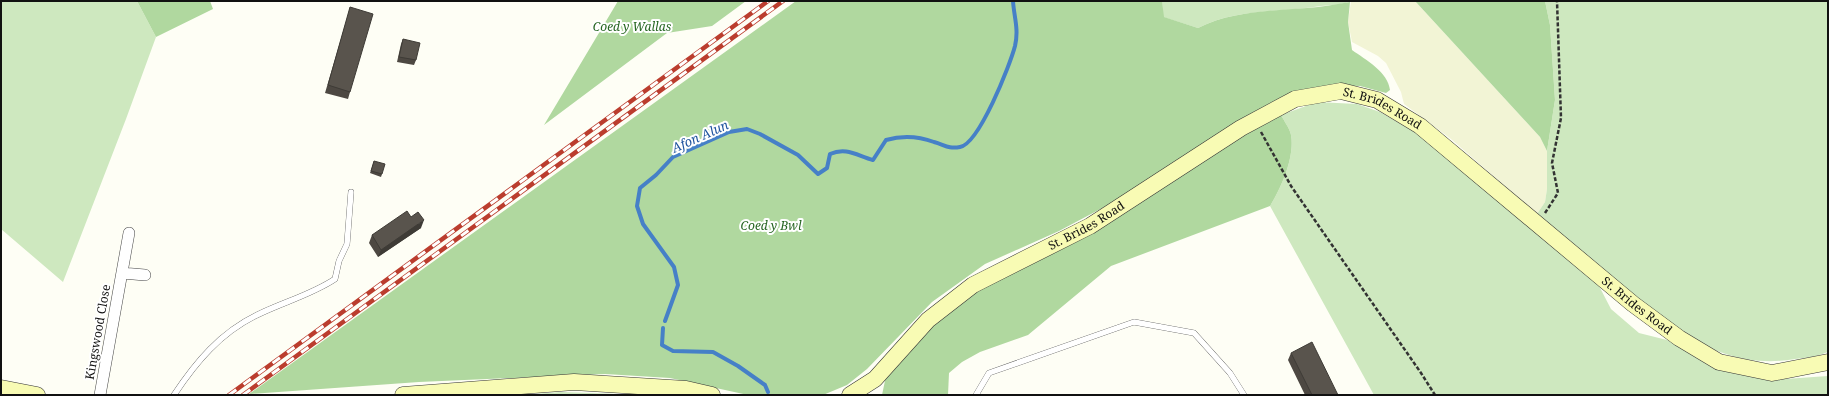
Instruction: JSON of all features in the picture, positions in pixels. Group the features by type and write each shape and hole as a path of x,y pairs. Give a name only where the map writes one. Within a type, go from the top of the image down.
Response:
{"main road":[{"name":"St. Brides Road","path":"850,395 875,380 928,320 973,285 1090,226 1255,120 1295,99 1341,91 1377,100 1420,126 1639,308 1679,338 1719,362 1772,373 1828,362"},
{"path":"403,395 574,382 686,389 712,395"},
{"path":"1,388 36,395"}],"street":[{"name":"Kingswood Close","path":"100,395 129,233"},
{"name":"Kingswood Close","path":"122,273 145,275"}],"lane":[{"path":"174,395 216,341 228,332 256,315 318,290 335,279 339,261 346,244 351,192"},
{"path":"976,395 989,373 1134,322 1194,333 1230,373 1244,395"}],"path":[{"path":"1535,222 1548,211 1558,193 1552,164 1560,118 1557,1"},
{"path":"1255,120 1291,186 1421,372 1434,395"}],"green space":[{"path":"1,1 137,1 156,37 63,282 1,229"},
{"path":"137,1 210,1 213,9 156,37"},
{"name":"Coed y Wallas","path":"618,1 746,1 712,26 667,33 544,125"},
{"name":"Coed y Bwl","path":"796,1 1162,1 1164,17 1198,28 1211,22 1238,15 1265,11 1318,7 1350,2 1348,22 1352,50 1370,62 1381,72 1390,90 1386,93 1360,86 1334,85 1059,231 985,264 932,302 867,369 847,385 823,395 748,395 670,378 605,374 419,382 249,394"},
{"path":"1162,1 1351,1 1336,5 1243,14 1227,17 1198,28 1163,17"},
{"path":"1351,1 1415,1 1540,137 1547,151 1547,189 1545,202 1537,214 1451,139 1404,104 1401,92 1386,63 1378,56 1352,42 1348,22"},
{"path":"1415,1 1545,1 1550,25 1555,100 1547,151 1540,137"},
{"path":"1545,1 1828,1 1828,352 1799,359 1768,361 1743,359 1720,352 1698,342 1676,329 1656,314 1537,214 1545,202 1547,189 1547,151 1555,100 1550,25"},
{"path":"1317,102 1357,104 1380,112 1430,141 1598,284 1611,309 1639,333 1667,340 1708,365 1772,380 1828,376 1828,395 1374,395 1270,206 1283,181 1291,153 1291,135 1281,115"},
{"path":"1281,115 1291,135 1291,153 1283,181 1270,206 1111,266 1028,335 980,352 962,362 949,373 948,395 882,395 886,376 914,340 968,295 1222,146"},
{"path":"561,392 647,395 520,395"}],"building":[{"path":"350,7 373,14 350,92 328,85"},
{"path":"403,39 420,43 416,60 399,57"},
{"path":"374,161 385,164 382,174 371,171"},
{"path":"407,211 411,217 418,212 424,220 381,250 372,235"},
{"path":"1312,342 1338,395 1312,395 1291,353"}],"waterway":[{"name":"Afon Alun","path":"665,321 678,285 674,267 643,224 637,206 640,188 656,175 673,157 729,132 747,129 760,134 798,155 818,174 827,168 830,154 841,151 873,160 886,140 892,138 916,137 949,147 960,147 968,143 976,133 993,102 1012,56 1017,34 1013,1"},
{"name":"Afon Alun","path":"663,328 662,345 673,351 713,352 738,366 765,385 768,392"}],"railway":[{"path":"229,395 768,1"},
{"path":"243,395 783,1"}]}
